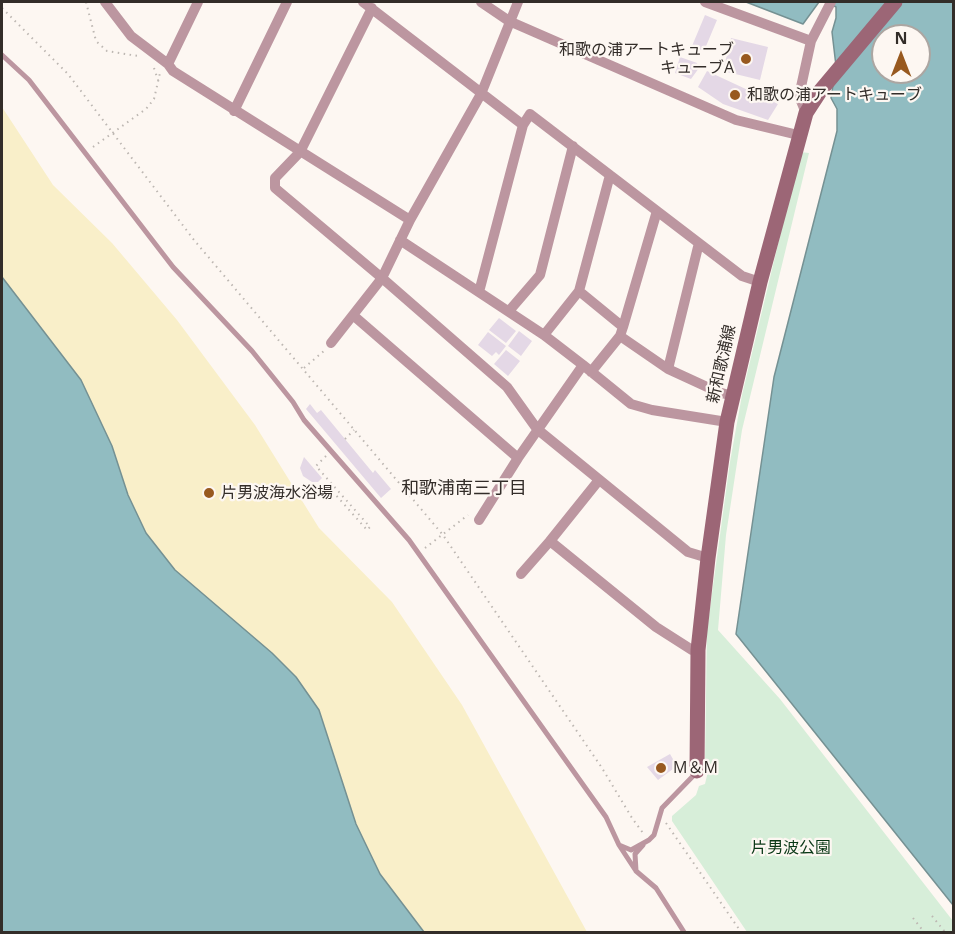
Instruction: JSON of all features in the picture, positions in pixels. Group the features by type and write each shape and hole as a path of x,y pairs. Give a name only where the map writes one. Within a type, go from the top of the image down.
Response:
{"main road":[{"name":"新和歌浦線","path":"697,771 699,650 708,558 727,422 760,282 798,135 806,113 821,90 895,2"}],"street":[{"path":"105,2 131,36 173,71 410,220"},
{"path":"166,63 198,2"},
{"path":"234,111 287,2"},
{"path":"481,2 509,21 736,120 798,135"},
{"path":"331,343 382,278 410,220 481,94 518,2"},
{"path":"705,2 811,41"},
{"path":"523,125 367,5 300,152 275,178 274,188 507,387 537,429 688,552 708,558"},
{"path":"806,113 799,96 811,41 828,6"},
{"path":"479,292 523,125 530,114 742,276 760,282"},
{"path":"509,311 540,275 573,146"},
{"path":"544,335 579,291 610,175"},
{"path":"479,520 537,429 587,368 621,332 657,211"},
{"path":"400,240 544,335 631,404 652,410 727,422"},
{"path":"668,369 699,243"},
{"path":"579,291 621,332 668,369 718,392 733,396"},
{"path":"354,316 518,459"},
{"path":"521,574 599,480"},
{"path":"550,541 656,627 692,650 699,650"}],"lane":[{"path":"2,54 29,80 173,267 252,351 293,402 304,420 409,540 606,817 619,846 636,871 656,888 684,933"},
{"path":"636,871 635,855 654,835 662,808 692,780 697,771"},
{"path":"619,846 631,850 647,842"}],"path":[{"path":"86,2 96,41 107,51 136,55 146,60"},
{"path":"2,8 68,74 194,240 304,368 442,535 602,768 647,842"},
{"path":"85,151 140,114 154,99 158,81 166,63"},
{"path":"153,65 158,81"},
{"path":"304,368 323,352"},
{"path":"345,439 354,430"},
{"path":"330,453 315,466 370,527 367,530 334,493"},
{"path":"428,545 469,514"},
{"path":"660,814 741,933"},
{"path":"932,916 945,933"},
{"path":"913,918 924,933"}],"green space":[{"name":"片男波公園","path":"800,152 809,153 742,430 726,535 718,630 780,699 953,921 953,932 747,932 672,821 672,816 696,795 699,786 705,784 709,767 705,765 707,630 730,462 742,395"}],"sand":[{"name":"片男波海水浴場","path":"2,107 53,185 112,243 177,320 255,425 319,528 392,602 462,705 587,932 371,932 202,633 2,307"}],"water":[{"path":"746,2 819,2 803,24"},
{"path":"827,2 953,2 953,905 736,634 774,377 837,131 837,109 831,98 836,66 832,32 836,7"},
{"path":"2,277 81,380 112,446 128,495 146,533 175,570 272,653 296,677 319,710 356,824 380,874 424,932 2,932"}],"building":[{"path":"705,15 717,20 704,51 692,46"},
{"name":"和歌の浦アートキューブ キューブA","path":"731,38 768,47 760,80 723,71"},
{"path":"680,57 697,63 699,68 691,79 675,73"},
{"name":"和歌の浦アートキューブ","path":"707,71 778,104 768,120 723,104 698,87"},
{"path":"499,318 516,331 506,343 489,330"},
{"path":"519,331 532,341 521,356 508,346"},
{"path":"488,332 506,346 499,355 496,352 492,356 478,345"},
{"path":"506,350 520,361 508,376 494,364"},
{"path":"310,404 317,413 321,410 373,473 375,470 391,489 381,498 306,409"},
{"path":"304,457 322,478 318,482 312,482 303,476 300,468"},
{"name":"M＆M","path":"670,754 677,766 658,780 647,767"}],"place":[{"name":"和歌の浦アートキューブ キューブA","path":"746,59"},
{"name":"和歌の浦アートキューブ","path":"735,95"},
{"name":"片男波海水浴場","path":"209,493"},
{"name":"M＆M","path":"661,768"}],"district":[{"name":"和歌浦南三丁目","path":"464,489"}]}
